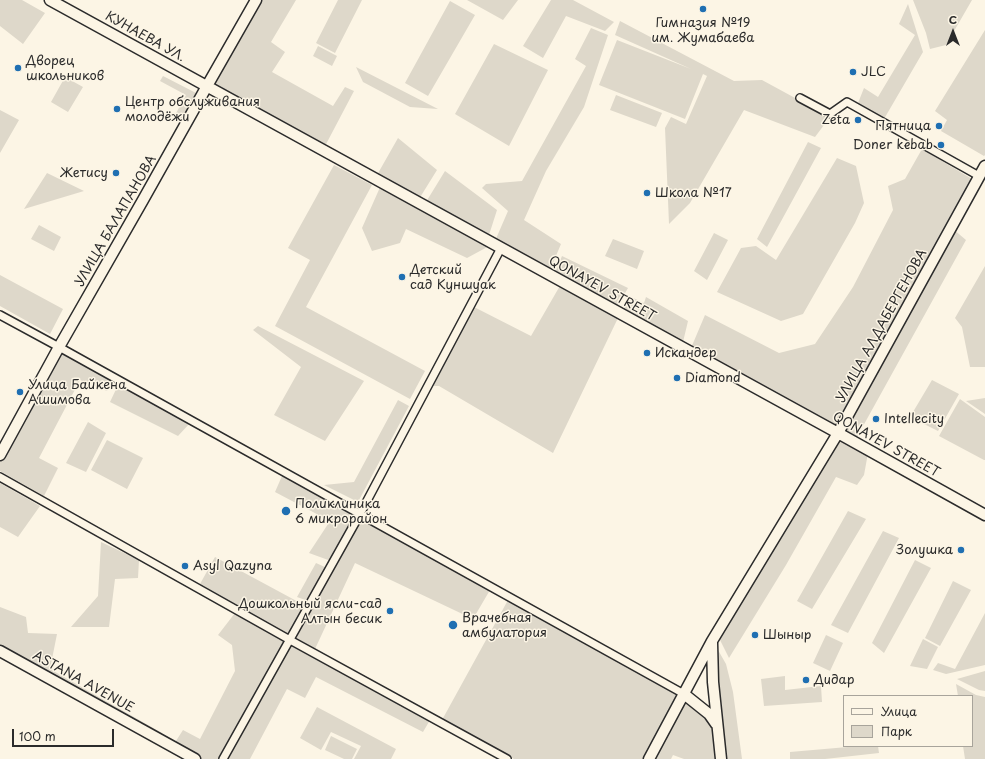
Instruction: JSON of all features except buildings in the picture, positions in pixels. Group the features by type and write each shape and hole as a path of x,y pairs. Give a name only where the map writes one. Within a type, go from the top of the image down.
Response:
{"street":[{"name":"УЛИЦА БАЛАПАНОВА","path":"0,455 256,0"},
{"name":"КУНАЕВА УЛ.","path":"56,1 207,86"},
{"name":"QONAYEV STREET","path":"207,86 985,515"},
{"path":"800,98 830,114 847,102 979,176"},
{"name":"УЛИЦА АЛДАБЕРГЕНОВА","path":"649,759 712,642 838,433 985,166"},
{"path":"222,759 360,514 501,248"},
{"path":"0,315 684,694 709,714 717,726"},
{"path":"0,477 290,640 507,759"},
{"path":"712,642 713,682 721,759"},
{"name":"ASTANA AVENUE","path":"0,651 195,759"}],"green space":[{"path":"0,0 22,0 45,13 23,44 0,26"},
{"path":"258,0 296,0 271,42 285,52 272,72 333,106 345,87 354,91 324,148 209,84"},
{"path":"338,0 362,0 335,53 316,43"},
{"path":"467,0 518,0 503,20"},
{"path":"551,0 573,0 614,22 605,31 566,16 543,58 523,46"},
{"path":"913,0 972,0 946,45 930,49 926,33"},
{"path":"450,1 475,15 428,96 405,83"},
{"path":"908,4 923,52 884,119 858,103 864,88 878,97 915,35 899,24"},
{"path":"620,21 734,81 762,80 830,117 815,137 744,110 690,203 669,224 665,128 671,117 686,124 707,76 703,74 685,119 599,85 617,40 691,69 615,35"},
{"path":"591,28 608,35 584,107 546,171 524,220 561,244 550,270 495,241 508,211 482,188 486,184 522,181 586,66 575,59"},
{"path":"985,30 984,156 941,131 947,120 935,111"},
{"path":"494,44 548,70 509,146 455,114"},
{"path":"318,46 337,56 332,66 313,56"},
{"path":"356,67 438,109 410,107 363,82"},
{"path":"163,76 196,93 183,120 175,115 186,95 160,81"},
{"path":"65,77 83,87 68,112 51,102"},
{"path":"616,95 662,113 656,127 610,110"},
{"path":"0,110 19,120 0,153"},
{"path":"398,138 437,170 419,199 377,175"},
{"path":"808,142 821,148 767,247 757,239"},
{"path":"922,149 972,179 837,428 691,348 705,315 779,353 815,344 853,287 893,210 888,186 905,179"},
{"path":"837,158 856,166 864,203 855,223 803,314 781,321 717,292 741,248 756,246 776,260"},
{"path":"334,165 372,185 306,307 425,371 410,399 275,326 310,260 288,248"},
{"path":"445,171 497,210 489,235 426,202"},
{"path":"47,173 84,191 24,209"},
{"path":"381,185 491,245 467,258 406,229 400,243 372,251 362,228"},
{"path":"39,225 61,237 54,251 31,239"},
{"path":"953,229 966,240 857,437 843,430"},
{"path":"714,233 728,240 707,280 694,271"},
{"path":"613,239 644,251 637,269 605,256"},
{"path":"562,256 628,288 617,307 555,273"},
{"path":"985,266 985,367 970,367 962,327 955,318"},
{"path":"0,275 63,309 50,334 0,306"},
{"path":"561,284 618,318 553,453 439,386 433,386 474,307 531,336"},
{"path":"631,297 644,303 646,297 688,321 683,342 622,311"},
{"path":"258,326 364,381 325,441 274,415 301,367 253,330"},
{"path":"62,352 113,380 107,391 80,380 39,458 58,468 44,496 0,471 0,462"},
{"path":"932,380 959,394 938,431 910,417"},
{"path":"119,383 190,423 178,436 110,402"},
{"path":"985,398 985,414 966,401"},
{"path":"960,399 985,417 985,460 939,436"},
{"path":"398,400 409,406 358,502 324,485 354,482"},
{"path":"88,422 106,433 86,472 66,463"},
{"path":"839,438 868,453 864,475 857,485 836,477 786,565 729,658 719,638"},
{"path":"107,440 143,458 127,489 91,470"},
{"path":"282,476 356,515 331,561 309,553 330,521 275,492"},
{"path":"0,483 40,506 18,537 0,527"},
{"path":"848,511 866,519 812,609 797,601"},
{"path":"362,518 490,590 473,619 355,563 315,649 295,637"},
{"path":"883,531 899,538 848,633 831,625"},
{"path":"101,542 139,560 138,578 115,579 109,627 71,627 98,596"},
{"path":"215,557 304,605 288,636 200,584"},
{"path":"915,560 931,568 884,653 872,643"},
{"path":"316,563 327,568 308,601 297,597"},
{"path":"953,581 971,590 940,646 925,638"},
{"path":"508,600 680,695 644,759 514,759 442,720"},
{"path":"0,607 26,617 28,633 57,634 50,669 162,733 159,737 0,647"},
{"path":"235,613 284,641 218,759 200,759 174,744 183,730 200,739 235,671 232,645 218,635"},
{"path":"985,613 985,665 946,674 933,670 938,663 955,669"},
{"path":"826,635 843,643 830,671 813,663"},
{"path":"923,639 938,647 927,669 910,666"},
{"path":"714,643 726,664 733,692 742,759 724,759"},
{"path":"289,645 430,720 423,732 316,677 305,698 287,689 250,759 225,759"},
{"path":"985,671 985,691 979,690 957,679"},
{"path":"785,676 785,690 821,686 822,702 764,706 761,679"},
{"path":"956,684 976,695 985,697 985,759 965,759 963,747 973,747 973,695 958,695"},
{"path":"685,698 714,726 718,759 684,759 673,755 671,759 652,759"},
{"path":"317,707 396,749 391,759 354,759 361,746 331,732 321,750 300,738"},
{"path":"331,736 357,749 352,759 344,759 325,750"},
{"path":"848,747 878,747 879,753 825,759 790,759 790,752"}],"place":[{"name":"Гимназия №19 им. Жумабаева","path":"703,9"},
{"name":"Дворец школьников","path":"18,68"},
{"name":"JLC","path":"853,72"},
{"name":"Центр обслуживания молодёжи","path":"117,109"},
{"name":"Zeta","path":"858,120"},
{"name":"Пятница","path":"939,126"},
{"name":"Doner kebab","path":"941,145"},
{"name":"Жетису","path":"116,173"},
{"name":"Школа №17","path":"647,193"},
{"name":"Детский сад Куншуак","path":"402,277"},
{"name":"Искандер","path":"647,353"},
{"name":"Diamond","path":"677,378"},
{"name":"Улица Байкена Ашимова","path":"20,392"},
{"name":"Intellecity","path":"876,419"},
{"name":"Поликлиника 6 микрорайон","path":"286,511"},
{"name":"Золушка","path":"961,550"},
{"name":"Asyl Qazyna","path":"185,566"},
{"name":"Дошкольный ясли-сад Алтын бесик","path":"390,611"},
{"name":"Врачебная амбулатория","path":"453,625"},
{"name":"Шыныр","path":"755,635"},
{"name":"Дидар","path":"806,680"}]}
